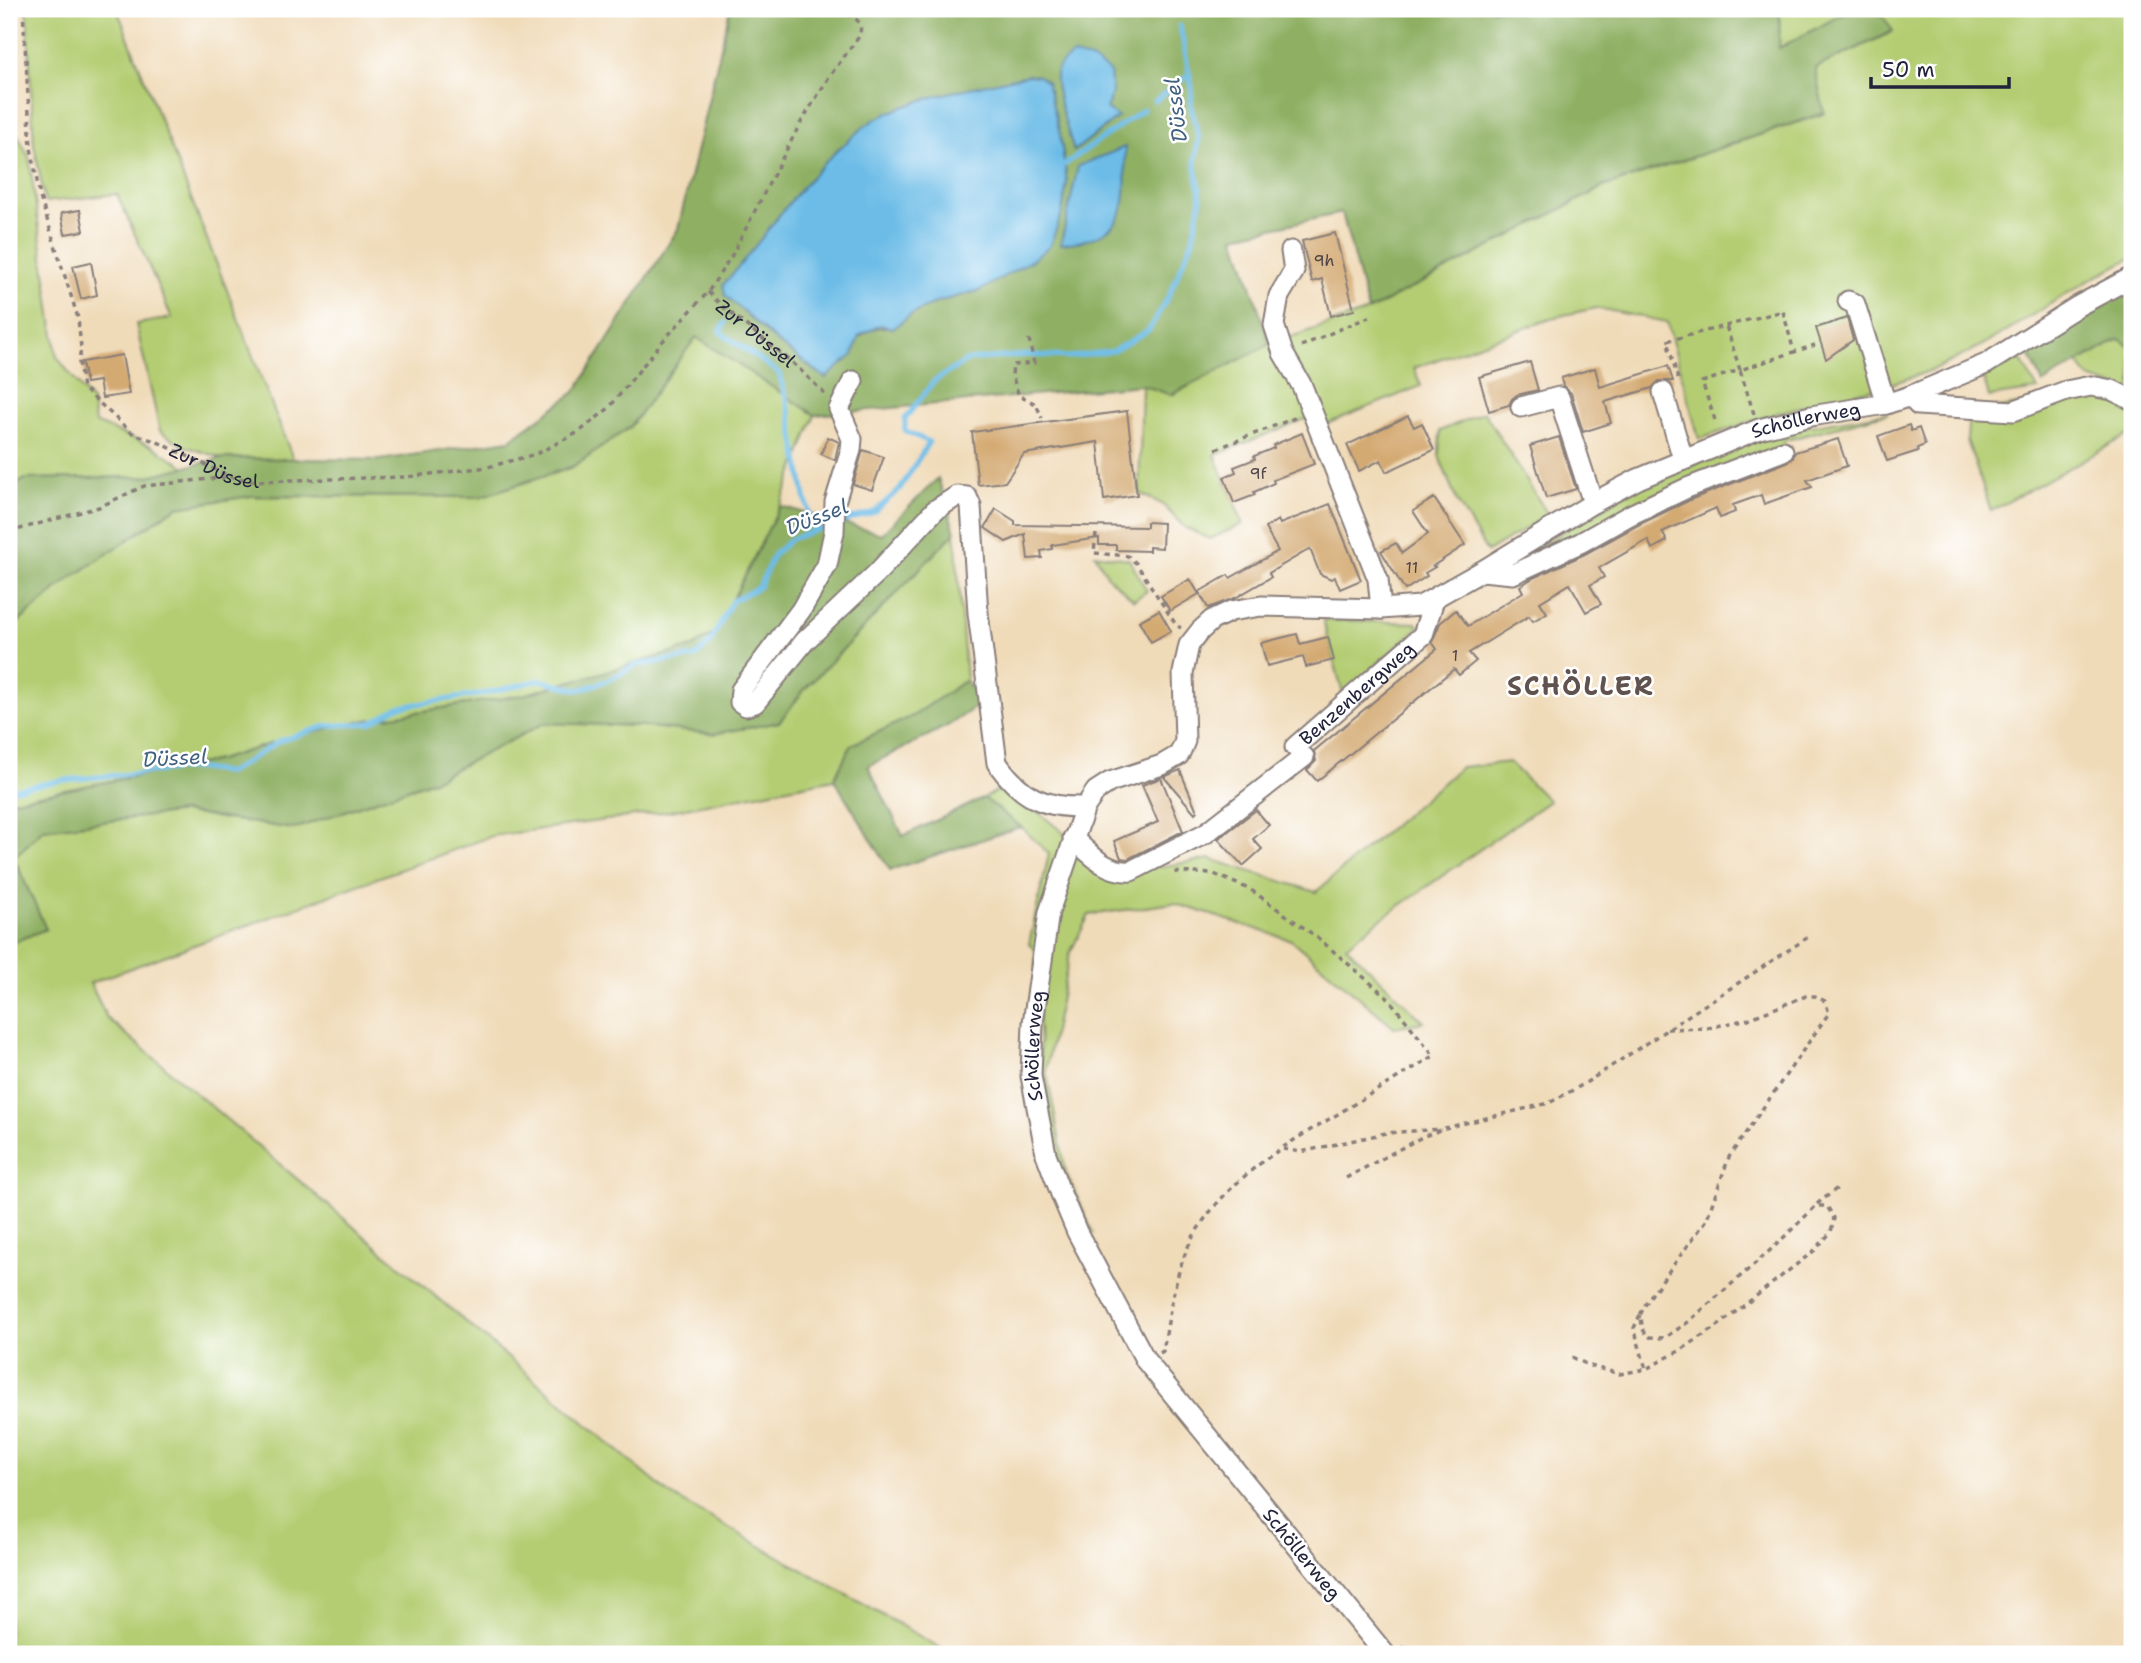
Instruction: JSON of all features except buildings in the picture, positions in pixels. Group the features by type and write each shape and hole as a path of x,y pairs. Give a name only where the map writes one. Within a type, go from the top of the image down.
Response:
{"street":[{"path":"1291,251 1294,271 1279,296 1274,325 1283,353 1302,386 1378,579 1381,609"},
{"name":"Schöllerweg","path":"1385,1654 1146,1361 1077,1231 1046,1154 1031,1076 1033,1023 1049,912 1089,799 1103,786 1169,762 1182,750 1186,733 1183,673 1186,652 1195,636 1212,620 1242,608 1261,606 1381,609 1415,607 1434,600 1593,503 1684,459 1759,429 1811,416 1886,404 1910,396 1986,364 2078,306 2132,277"},
{"path":"1848,301 1855,304 1886,404"},
{"path":"853,381 839,409 852,439 835,502 827,565 801,610 741,690 741,704 755,704 805,641 877,573 935,510 957,496 968,497 996,763 1011,783 1030,798 1062,808 1085,807"},
{"path":"1910,396 1918,405 2013,411 2066,391 2091,386 2112,390 2132,400"},
{"path":"1663,392 1684,459"},
{"path":"1521,407 1559,397 1593,503"},
{"name":"Schöllerweg","path":"1482,571 1513,574 1687,488 1783,451"},
{"name":"Benzenbergweg","path":"1131,871 1206,833 1300,752 1423,635 1434,600"},
{"path":"1073,838 1109,868 1120,872 1131,871"}],"path":[{"name":"Zur Düssel","path":"23,9 31,148 40,197 78,317 81,348 79,362 83,388 132,433 160,443 231,477 254,481 406,477 488,467 537,454 579,432 609,408 661,342 708,292 793,363 839,409"},
{"path":"764,9 783,9"},
{"path":"708,292 732,255 800,124 861,32 854,17 821,9"},
{"path":"1663,392 1679,384 1667,341 1783,311 1794,352"},
{"path":"1283,353 1373,315"},
{"path":"1726,326 1759,429"},
{"path":"1029,339 1034,363 1013,365 1012,375 1019,396 1036,404 1042,418"},
{"path":"1715,420 1702,382 1815,345"},
{"path":"1216,449 1312,411"},
{"path":"9,533 99,507 144,486 231,477"},
{"path":"1096,534 1094,553 1128,556 1136,563 1176,625 1195,636"},
{"path":"1131,871 1214,874 1251,890 1318,938 1388,998 1434,1056 1281,1149 1249,1171 1217,1201 1192,1239 1175,1283 1163,1351 1146,1361"},
{"path":"1281,1149 1301,1152 1386,1133 1445,1128 1549,1103 1584,1084 1810,936"},
{"path":"1646,1369 1634,1328 1641,1313 1649,1298 1706,1221 1729,1157 1829,1013 1825,1001 1815,996 1806,996 1748,1019 1708,1028 1666,1029"},
{"path":"1346,1178 1445,1128"},
{"path":"1641,1313 1642,1328 1648,1337 1664,1338 1687,1323 1736,1281 1840,1186"},
{"path":"1572,1357 1590,1366 1620,1374 1646,1369 1681,1350 1815,1250 1831,1232 1834,1218 1827,1206 1816,1206"}],"green space":[{"path":"27,9 117,9 293,459 222,458 184,446 160,431 136,324 172,318 117,194 45,202 34,145"},
{"path":"730,9 1780,9 1779,48 1853,9 1878,9 1893,31 1815,68 1824,113 1603,187 1368,311 1342,213 1235,236 1270,344 1171,395 1142,385 815,415 696,337 630,427 574,466 479,497 251,496 177,507 68,580 9,630 9,488 26,479 145,477 222,458 380,460 510,440 575,392 678,229","holes":["1028,75 1039,76 1047,82 1060,134 1067,183 1061,213 1055,228 981,290 937,302 910,315 894,328 882,327 863,335 846,350 825,378 777,342 725,295 776,219 839,148 917,102","1057,88 1112,92 1106,109 1074,151"]},
{"path":"1780,9 1853,9 1779,48"},
{"path":"1878,9 2132,9 2132,258 1991,340 1924,373 1785,411 1699,439 1667,322 1597,308 1559,316 1414,368 1421,386 1324,425 1305,419 1215,455 1243,524 1210,539 1185,528 1162,504 1139,493 1142,385 1172,395 1270,344 1368,311 1603,187 1823,114 1815,68 1892,32"},
{"path":"17,134 29,157 57,357 92,402 95,423 152,446 186,467 145,477 26,479 9,488 9,206"},
{"path":"2132,289 2132,348 2119,339 2043,383 2027,350"},
{"path":"696,337 815,415 780,506 717,631 693,647 523,695 349,723 219,760 9,801 9,630 68,580 177,507 251,496 479,497 574,467 630,427"},
{"path":"2119,339 2132,348 2132,392 2089,378 2078,363"},
{"path":"2020,359 2038,390 1989,397 1983,377"},
{"path":"2092,393 2132,408 2132,440 2128,435 1991,511 1967,440 1969,413"},
{"path":"1484,412 1548,515 1487,552 1456,499 1439,456 1440,431"},
{"path":"1888,413 1783,441 1785,445 1634,507 1502,569 1639,486 1773,432"},
{"path":"938,478 955,532 805,689 779,722 713,734 642,726 544,723 436,779 294,829 182,812 43,829 14,858 46,929 9,944 9,801 219,760 349,723 523,695 693,647 717,631 780,506 882,534"},
{"path":"955,532 966,680 913,716 851,745 834,779 670,811 492,836 90,983 107,1018 669,1494 951,1654 9,1654 9,944 45,929 14,858 43,829 182,812 294,829 436,779 544,723 642,726 713,734 779,722 805,689"},
{"path":"1095,554 1129,559 1147,591 1134,600 1109,578"},
{"path":"1323,620 1417,623 1419,627 1343,694"},
{"path":"966,680 980,704 949,725 868,766 903,836 984,798 1021,827 890,870 834,779 851,745 913,716"},
{"path":"1509,762 1549,801 1346,946 1424,1022 1394,1027 1291,940 1174,903 1089,915 1070,953 1046,1070 1066,1173 1093,1233 1085,1233 1059,1176 1043,1109 1035,950 1029,944 1049,854 1021,827 984,798 1006,786 1097,860 1131,871 1210,859 1316,892 1461,767"}],"water":[{"path":"1073,55 1091,59 1110,72 1112,93 1106,109 1118,117 1074,151 1056,82 1058,68"},
{"path":"1028,75 1039,76 1047,82 1060,134 1067,183 1062,213 1050,246 1032,260 981,290 937,302 910,315 894,328 880,325 859,336 853,355 826,378 777,342 725,295 723,285 799,192 831,156 867,124 892,111 930,98"},
{"path":"1125,147 1124,202 1113,226 1084,240 1061,244 1078,166"}],"waterway":[{"name":"Düssel","path":"839,523 874,512 900,489 929,442 905,431 905,419 934,381 968,360 1026,355 1071,357 1113,351 1149,330 1169,295 1192,242 1201,199 1195,161 1199,137 1191,107 1192,88 1180,26"},
{"path":"1155,101 1189,75"},
{"path":"1059,166 1143,110"},
{"path":"725,323 720,332 779,373 814,531"},
{"name":"Düssel","path":"9,790 65,780 195,768 229,773 279,741 326,726 370,723 398,707 482,694 540,680 579,690 609,680 636,665 695,657 710,643 732,601 759,587 774,554 791,539 829,526"}],"district":[{"name":"SCHÖLLER","path":"1581,685"}]}
